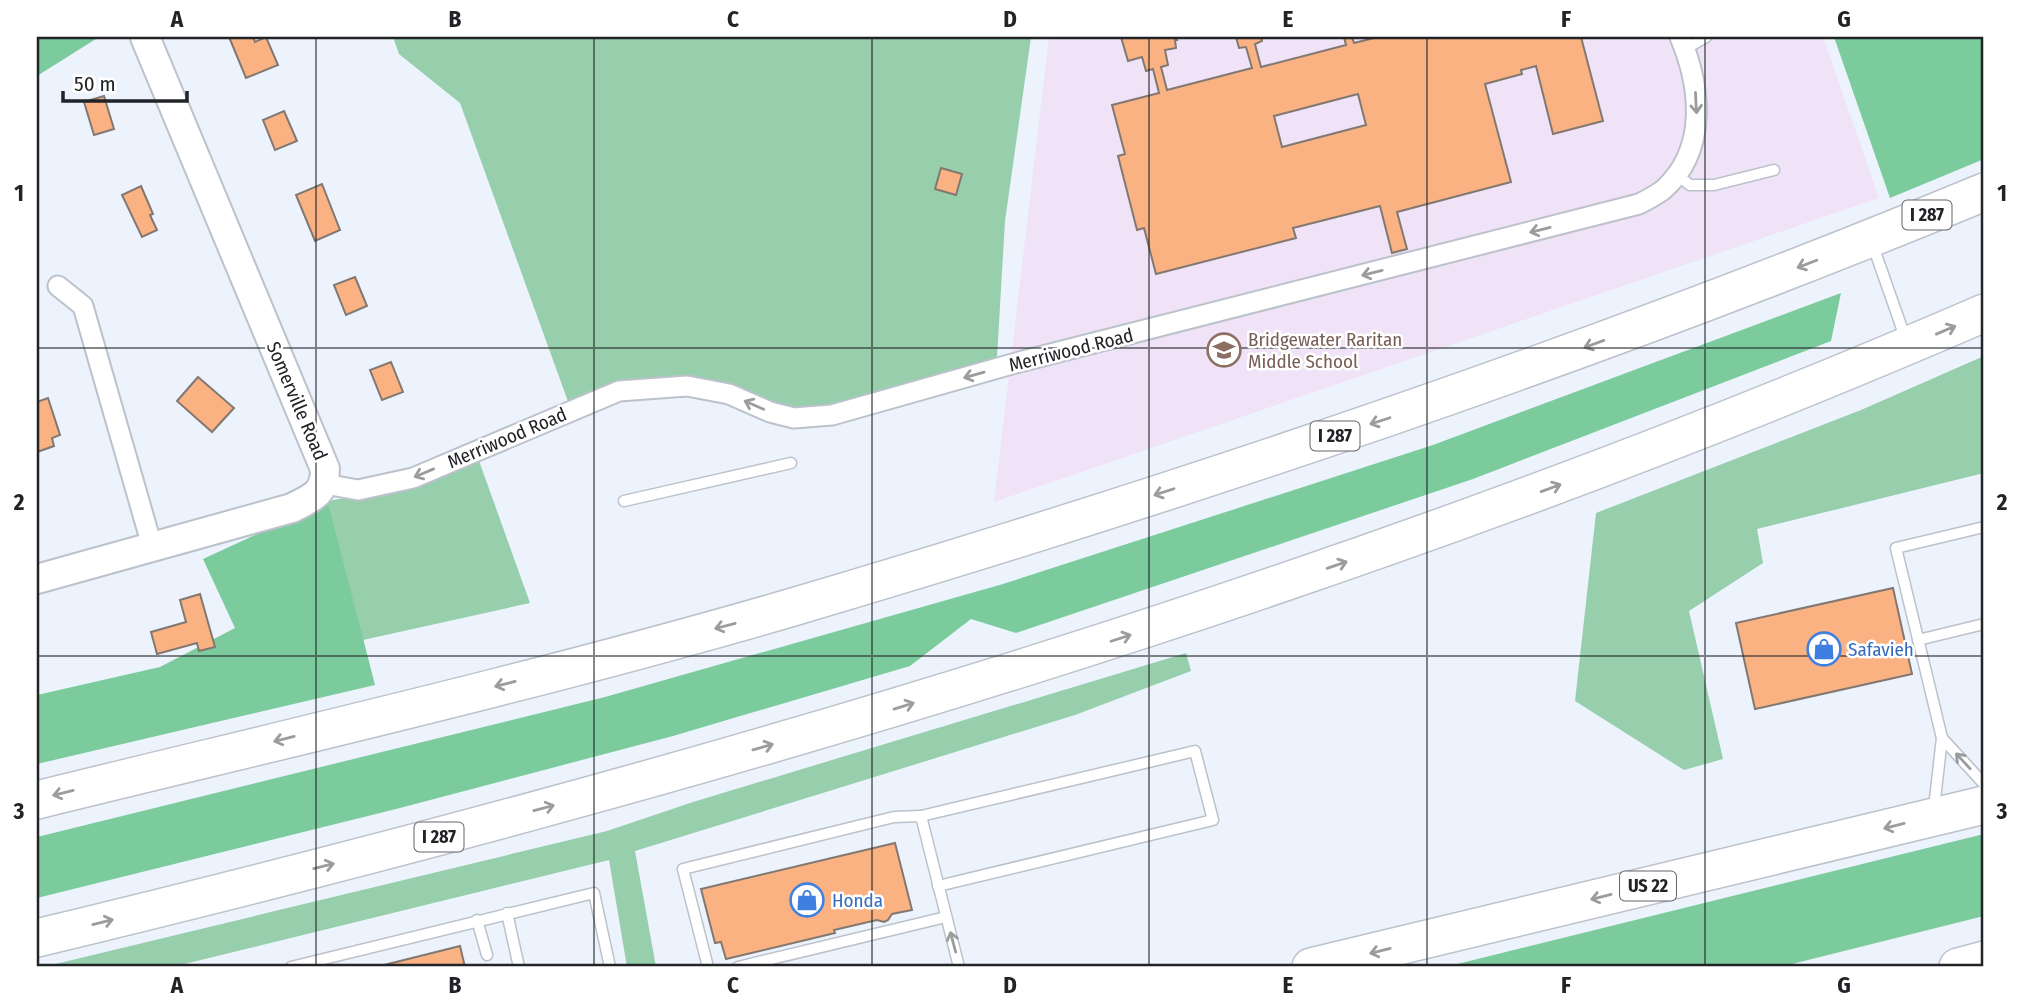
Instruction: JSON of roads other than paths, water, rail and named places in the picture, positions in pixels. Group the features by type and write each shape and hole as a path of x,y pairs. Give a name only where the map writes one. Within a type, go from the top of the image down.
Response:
{"highway":[{"name":"I 287","path":"37,800 571,668 790,607 972,552 1410,411 1690,309 1984,192"},
{"name":"I 287","path":"37,938 453,833 839,726 1069,655 1348,561 1620,463 1984,313"},
{"name":"US 22","path":"1311,967 1984,805"},
{"path":"1958,967 1984,960"}],"street":[{"name":"Somerville Road","path":"37,579 292,508 315,496 325,484 325,469 145,37"},
{"name":"Merriwood Road","path":"325,484 358,490 412,478 619,391 637,388 687,386 729,394 770,412 794,418 832,415 1023,361 1639,204 1661,191 1677,175 1694,141 1697,95 1683,43"},
{"path":"58,286 83,306 152,547"}],"lane":[{"path":"1683,43 1706,37"},
{"path":"1677,175 1690,185 1714,185 1774,170"},
{"path":"1870,239 1908,346"},
{"path":"624,501 790,463"},
{"path":"1933,817 1942,738 1896,548 1984,527"},
{"path":"1918,640 1984,624"},
{"path":"1942,738 1984,784"},
{"path":"708,967 682,869 894,817 921,816 1195,751 1213,820 939,886"},
{"path":"921,816 959,967"},
{"path":"291,967 594,893 610,967"},
{"path":"506,914 519,967"},
{"path":"738,967 946,917"},
{"path":"477,920 487,955"}],"place":[{"name":"Bridgewater Raritan Middle School","path":"1224,350"},
{"name":"Safavieh","path":"1824,649"},
{"name":"Honda","path":"807,900"}]}
